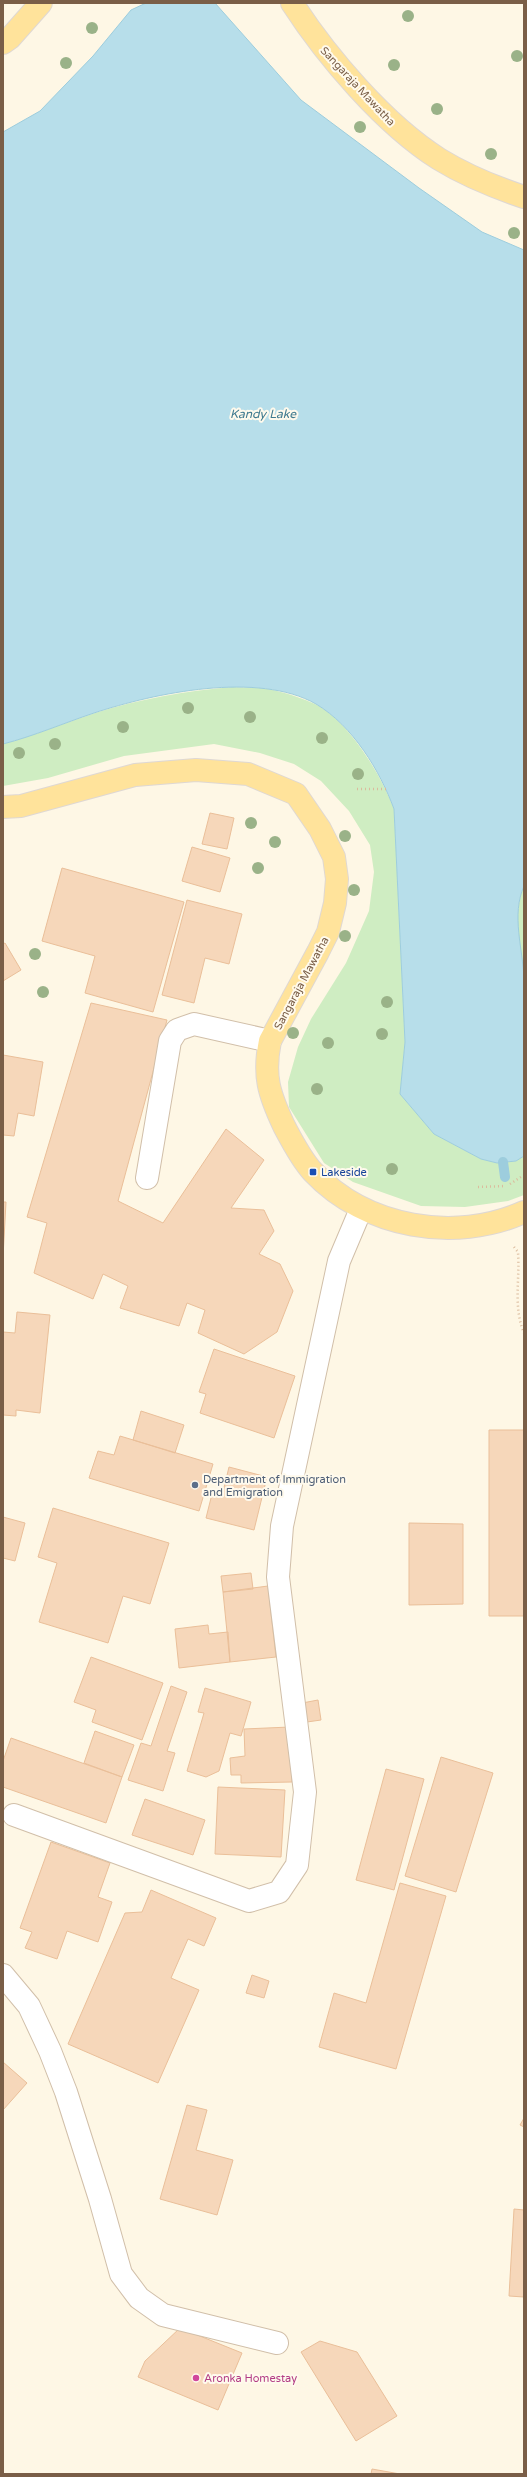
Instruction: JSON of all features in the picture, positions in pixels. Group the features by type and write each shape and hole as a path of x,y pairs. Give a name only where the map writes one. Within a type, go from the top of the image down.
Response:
{"main road":[{"path":"3,44 41,3"},
{"name":"Sangaraja Mawatha","path":"292,3 315,39 394,126 438,158 487,184 524,197"},
{"name":"Sangaraja Mawatha","path":"3,807 21,806 136,775 196,770 248,774 296,794 320,829 334,857 337,879 335,903 328,932 270,1041 266,1060 267,1083 274,1104 290,1138 313,1172 361,1209 415,1226 485,1225 524,1212"}],"lane":[{"path":"148,1178 170,1041 177,1030 194,1024 270,1041"},
{"path":"14,1815 249,1901 279,1892 297,1865 305,1792 278,1577 282,1526 339,1261 361,1209"},
{"path":"3,1975 29,2006 50,2051 66,2092 100,2199 121,2274 139,2298 163,2315 276,2343"}],"path":[{"path":"357,789 386,788"},
{"path":"478,1187 506,1186 524,1175"},
{"path":"485,1225 491,1247 498,1248 512,1246 518,1252 518,1319 524,1333"}],"green space":[{"path":"232,687 260,688 282,692 315,704 328,712 340,723 352,736 372,765 394,809 405,1042 400,1094 434,1134 481,1159 497,1163 516,1161 524,1156 524,1195 508,1201 465,1207 421,1206 353,1182 324,1163 289,1107 288,1082 298,1047 311,1019 346,963 369,911 374,872 370,845 349,811 321,781 294,764 260,753 214,744 124,756 48,778 3,786 3,744 95,713 129,704 180,693"},
{"path":"524,886 524,979 518,932 518,920 520,897"}],"water":[{"name":"Kandy Lake","path":"146,3 215,3 301,100 419,188 482,232 524,250 524,886 520,897 518,920 524,979 525,1068 524,1156 516,1161 497,1163 481,1159 434,1134 400,1094 405,1042 394,809 381,780 364,750 342,724 329,713 316,704 292,694 265,689 236,687 206,689 176,693 119,706 3,744 3,132 40,111 93,56 131,10"}],"building":[{"path":"210,813 234,818 227,849 202,844"},
{"path":"192,847 230,858 220,892 182,881"},
{"path":"62,868 184,902 153,1012 85,993 95,956 42,941"},
{"path":"187,900 242,914 229,964 205,958 194,1003 162,995"},
{"path":"5,943 21,970 3,981 3,944"},
{"path":"91,1003 167,1020 118,1201 163,1223 226,1129 264,1160 231,1208 264,1210 274,1231 259,1254 280,1264 293,1291 277,1332 244,1354 198,1333 205,1310 187,1303 179,1326 120,1308 128,1286 103,1274 93,1299 34,1273 47,1223 27,1217"},
{"path":"3,1055 43,1062 34,1116 18,1113 14,1136 3,1135"},
{"path":"3,1202 6,1202 3,1257"},
{"path":"17,1312 50,1315 40,1413 16,1410 16,1416 3,1415 3,1332 15,1333"},
{"path":"214,1349 295,1376 274,1438 200,1413 206,1394 199,1392"},
{"path":"141,1411 184,1425 175,1453 133,1440"},
{"path":"489,1430 524,1430 524,1616 489,1616"},
{"path":"120,1436 213,1464 199,1511 89,1478 98,1451 114,1455"},
{"path":"229,1467 267,1477 254,1530 206,1518 212,1494 222,1496"},
{"path":"53,1508 169,1543 150,1604 123,1596 108,1643 39,1622 57,1563 38,1557"},
{"path":"3,1517 25,1523 15,1561 3,1558"},
{"path":"409,1523 463,1524 463,1604 409,1605"},
{"path":"251,1573 253,1589 223,1592 221,1576"},
{"path":"268,1586 276,1657 230,1662 223,1592"},
{"path":"208,1625 209,1634 228,1632 230,1662 179,1668 175,1629"},
{"path":"91,1657 163,1683 142,1740 92,1722 96,1710 74,1702"},
{"path":"171,1686 187,1692 167,1751 175,1753 163,1791 128,1780 141,1743 151,1746"},
{"path":"205,1688 251,1702 241,1736 230,1733 219,1771 206,1777 187,1771 204,1713 198,1712"},
{"path":"318,1700 321,1720 300,1723 297,1704"},
{"path":"290,1727 292,1782 241,1783 241,1775 231,1775 230,1758 245,1756 244,1729"},
{"path":"95,1731 134,1745 122,1777 84,1763"},
{"path":"11,1738 122,1777 106,1823 3,1787 3,1761"},
{"path":"441,1757 493,1773 456,1892 405,1876"},
{"path":"386,1769 424,1779 394,1890 356,1880"},
{"path":"218,1787 285,1790 281,1857 215,1854"},
{"path":"145,1799 205,1820 193,1855 132,1835"},
{"path":"51,1842 110,1863 98,1897 112,1902 98,1942 67,1931 57,1959 25,1948 32,1932 20,1928"},
{"path":"400,1883 446,1896 396,2069 319,2047 334,1993 366,2003"},
{"path":"151,1890 216,1918 204,1946 188,1939 171,1978 199,1990 158,2083 68,2044 125,1913 142,1912"},
{"path":"252,1975 269,1981 264,1998 246,1993"},
{"path":"3,2062 27,2083 3,2110"},
{"path":"187,2105 207,2110 196,2150 233,2160 217,2215 160,2199"},
{"path":"524,2118 524,2127 520,2125"},
{"path":"514,2209 524,2210 524,2297 509,2296"},
{"path":"180,2328 242,2353 218,2410 138,2377 145,2361"},
{"path":"320,2341 357,2352 397,2416 356,2441 301,2352"},
{"path":"372,2469 400,2474 371,2474"}],"waterway":[{"path":"503,1162 505,1177"}],"place":[{"name":"Lakeside","path":"313,1172"},
{"name":"Department of Immigration and Emigration","path":"195,1485"},
{"name":"Aronka Homestay","path":"196,2378"}]}
